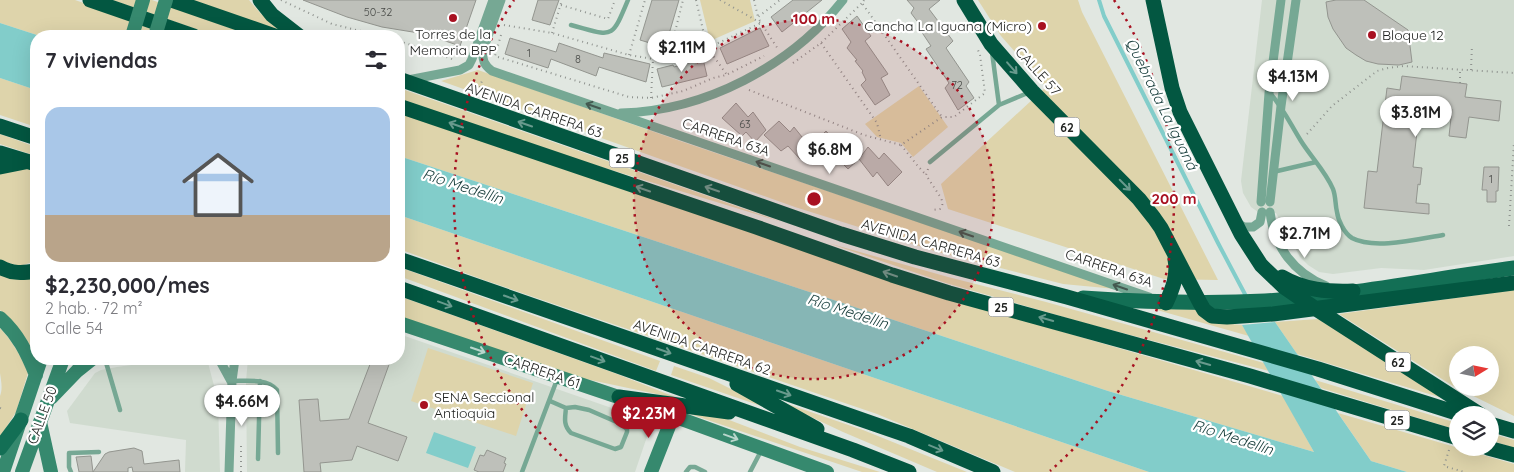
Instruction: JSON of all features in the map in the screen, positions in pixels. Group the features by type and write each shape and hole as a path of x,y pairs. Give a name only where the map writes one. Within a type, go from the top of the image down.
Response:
{"highway":[{"path":"90,0 177,30"},
{"path":"171,0 258,30"},
{"path":"260,0 272,15 291,30"},
{"name":"CALLE 57","path":"964,0 991,44 1032,91 1147,208 1158,223 1200,303"},
{"name":"62","path":"1154,0 1175,100 1247,245 1262,265 1272,276 1299,298 1467,406"},
{"name":"AVENIDA CARRERA 63","path":"405,81 841,234 915,257 1067,297 1318,369 1449,411"},
{"name":"25","path":"405,108 911,281 1250,376 1449,440"},
{"path":"0,126 30,136"},
{"path":"0,153 30,162"},
{"path":"0,167 30,163"},
{"path":"756,227 841,234"},
{"path":"1166,303 1176,276 1173,250"},
{"name":"AVENIDA CARRERA 62","path":"405,261 909,436 993,472"},
{"path":"1262,265 1285,280 1298,285 1334,292 1353,291"},
{"path":"0,267 7,271 30,272"},
{"path":"1316,309 1514,283"},
{"path":"405,290 759,416 909,472"},
{"name":"62","path":"1200,303 1208,314 1212,316 1226,310 1270,307 1316,309"},
{"path":"704,365 853,450"},
{"path":"619,397 759,416"},
{"path":"1499,451 1514,455"}],"main road":[{"path":"1270,307 1299,298 1514,268"},
{"path":"1067,297 1166,303 1200,303"},
{"path":"0,448 21,420"}],"street":[{"path":"134,30 143,0"},
{"path":"157,30 166,0"},
{"path":"405,79 460,70 469,65 493,0"},
{"path":"488,68 483,63 483,50 500,0"},
{"path":"614,113 650,111 680,105 722,91 788,54 816,30 843,0"},
{"path":"1280,0 1269,92 1266,202 1273,172 1296,0"},
{"name":"CARRERA 63A","path":"488,68 492,71 1166,303"},
{"path":"1234,220 1244,227 1253,227 1260,222 1266,212 1272,222 1277,240 1287,257 1300,271 1315,282 1327,287 1353,291"},
{"path":"0,318 24,347 30,361"},
{"name":"CARRERA 61","path":"405,325 619,397 827,472"},
{"path":"32,365 36,375"},
{"name":"CALLE 50","path":"3,472 39,365"},
{"name":"CALLE 50","path":"22,472 61,365"},
{"path":"47,402 84,365"},
{"path":"223,365 232,381"},
{"path":"229,472 234,365"},
{"path":"651,472 673,416"},
{"path":"40,422 51,472"}],"lane":[{"path":"571,25 604,34 611,32 617,26 628,0"},
{"path":"991,44 999,105"},
{"path":"930,162 999,105 1032,91"},
{"path":"1269,92 1281,106 1301,141 1332,187 1336,198 1336,211 1342,227 1350,237 1365,243 1378,244 1442,235"},
{"path":"1273,172 1316,162"},
{"path":"107,365 120,410"},
{"path":"522,472 558,377"},
{"path":"232,381 260,381 272,385 277,390 278,452"},
{"path":"258,459 260,381"},
{"path":"550,401 566,408 575,407 589,410 619,423 627,429 621,447 615,449 571,433 564,423 566,408"},
{"path":"750,472 762,449"},
{"path":"71,472 69,452 99,452"},
{"path":"686,472 690,467 695,467 705,472"}],"path":[{"path":"282,0 332,24 356,30"},
{"path":"552,33 562,0"},
{"path":"561,5 608,19 615,0"},
{"path":"629,55 645,0"},
{"path":"669,56 684,0"},
{"path":"696,0 707,46 727,75"},
{"path":"720,0 761,23"},
{"path":"754,0 758,17 778,49"},
{"path":"758,17 780,0"},
{"path":"787,68 821,43 863,1 942,117"},
{"path":"761,23 714,45 653,59 629,55 552,33 504,25 495,56 629,97 651,98 682,91 713,78 727,75 769,53"},
{"path":"405,43 469,65"},
{"path":"821,43 877,123 881,140"},
{"path":"1471,71 1472,45"},
{"path":"901,145 942,117 954,117 985,93 980,55 976,47"},
{"path":"651,98 653,59"},
{"path":"1301,141 1332,106 1377,71 1403,66 1514,73"},
{"path":"472,105 488,68"},
{"path":"1460,70 1460,83"},
{"path":"756,86 749,90 864,136 901,145 926,175 941,198 942,206 940,209 932,210"},
{"path":"1509,226 1514,142"},
{"path":"926,175 930,162"},
{"path":"0,408 4,410"},
{"path":"1449,454 1444,466 1464,472"}],"shaded area":[{"path":"0,0 75,0 162,30 30,30 30,33 0,23"},
{"path":"112,0 152,0 236,30 199,30"},
{"path":"182,0 249,0 261,14 284,30 270,30"},
{"path":"700,0 750,0 755,21 710,41"},
{"path":"978,0 1078,0 1082,12 1218,280 1164,279 948,209 941,184 1046,87 1001,36"},
{"path":"1262,0 1514,0 1514,256 1424,270 1381,268 1333,274 1319,272 1300,257 1276,213 1258,212 1251,207 1243,193 1241,181"},
{"path":"478,70 680,141 1116,289 1063,284 938,252 795,207 441,81"},
{"path":"0,78 30,88 30,125 0,115"},
{"path":"919,86 948,127 913,157 901,143 877,137 865,124"},
{"path":"405,90 782,222 572,158 405,101"},
{"path":"405,114 1008,316 1283,396 1314,452 1108,391 405,158"},
{"path":"0,134 30,145 30,154 0,144"},
{"path":"26,168 30,169 30,263 20,266 0,261 0,174"},
{"path":"405,217 1149,472 1015,472 877,414 405,251"},
{"path":"828,243 1264,363 1269,371 1088,324 946,283"},
{"path":"405,269 660,361 656,371 405,278"},
{"path":"0,274 30,276 30,346 11,320 0,310"},
{"path":"1514,290 1514,416 1499,409 1499,406 1494,406 1473,396 1499,396 1499,346 1449,346 1449,383 1339,314"},
{"path":"405,298 617,374 680,399 567,375 405,321"},
{"path":"1150,308 1196,308 1202,318 1210,322 1242,325 1249,336"},
{"path":"1318,319 1449,400 1297,354 1275,322"},
{"path":"0,328 16,349 28,373 16,412 0,437 0,396 2,387 0,373"},
{"name":"SENA Seccional Antioquia","path":"405,336 652,422 635,472 247,472 247,365 405,365"},
{"path":"428,348 533,383 516,436 411,401"},
{"path":"132,365 209,365 218,401 220,472 185,472 186,440 70,423 67,411 95,373"},
{"path":"674,366 709,378 773,410 671,375"},
{"path":"1315,380 1449,421 1449,428 1321,388"},
{"path":"773,399 863,430 967,472 937,472 843,432"},
{"path":"678,410 724,418 800,447 880,472 862,472"},
{"path":"1338,413 1449,445 1449,456 1486,456 1514,464 1514,472 1407,472 1371,461"},
{"path":"1499,436 1514,440 1514,448 1499,443"}],"water":[{"path":"0,23 30,33 30,88 0,78"},
{"name":"Río Medellín","path":"405,158 1108,391 1314,452 1242,325 1275,322 1371,461 1407,472 1149,472 405,217"},
{"path":"434,432 476,447 468,468 426,453"}],"building":[{"path":"303,0 476,0 460,46 425,34 382,27 347,17"},
{"path":"538,0 559,0 550,25 532,20"},
{"path":"652,0 679,0 669,34 664,32 660,46 640,40"},
{"path":"793,0 822,0 782,32 771,17"},
{"path":"907,0 940,0 929,9 953,41 946,48 969,82 966,86 974,98 958,110 945,88 949,83 926,49 931,46 911,13 914,8"},
{"name":"Bloque 12","path":"1364,0 1408,30 1412,62 1399,65 1378,64 1366,61 1346,48 1333,29 1328,17 1326,2"},
{"path":"857,16 871,36 865,41 888,74 881,78 890,95 875,105 861,85 866,80 863,71 847,48 851,42 842,29"},
{"path":"760,28 769,46 727,64 720,48"},
{"path":"510,38 556,52 559,43 603,58 604,53 650,64 646,82 599,67 596,76 551,59 548,68 505,54"},
{"path":"703,59 707,76 662,87 657,69 673,65 674,67"},
{"path":"1402,76 1467,84 1465,97 1501,101 1499,121 1469,117 1466,138 1449,136 1452,109 1420,105 1413,167 1422,168 1416,203 1429,204 1429,214 1364,208 1368,171 1377,172 1387,88 1400,90"},
{"path":"736,103 748,117 753,112 766,130 755,142 746,132 742,136 722,118"},
{"path":"779,121 790,132 794,127 810,147 800,159 788,146 781,151 764,135"},
{"path":"826,131 838,145 843,139 859,159 848,169 836,157 829,165 811,146"},
{"path":"868,147 879,159 884,153 902,172 888,186 877,172 873,177 859,159"},
{"path":"1484,167 1499,167 1496,202 1487,202 1487,190 1482,190"},
{"path":"370,365 389,365 368,423 407,437 398,461 357,446 352,460 320,463 321,472 304,472 299,400 318,399 320,421 349,419"},
{"path":"134,448 142,451 144,464 179,460 180,472 133,472 132,467 128,468 128,472 93,472 105,454"},
{"path":"487,450 506,458 503,472 479,472 474,470 480,455 484,456"},
{"path":"91,456 93,472 79,472 76,457"}],"waterway":[{"name":"Quebrada La Iguaná","path":"1099,0 1104,16 1247,298"}],"place":[{"name":"Torres de la Memoria BPP","path":"453,18"},
{"name":"Cancha La Iguana (Micro)","path":"1042,26"},
{"name":"Bloque 12","path":"1372,35"},
{"name":"SENA Seccional Antioquia","path":"424,405"}]}
